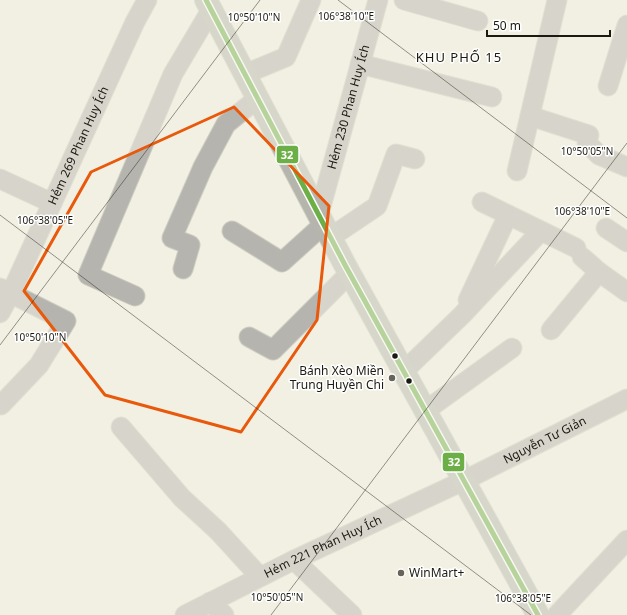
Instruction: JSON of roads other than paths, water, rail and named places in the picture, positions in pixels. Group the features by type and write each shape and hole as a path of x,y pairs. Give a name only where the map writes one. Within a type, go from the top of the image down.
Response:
{"main road":[{"path":"208,5 324,225 463,481 538,615"}],"street":[{"name":"Hẻm 269 Phan Huy Ích","path":"0,313 6,290 52,203 135,22 147,0"},
{"path":"245,74 286,57 311,0"},
{"name":"Hẻm 230 Phan Huy Ích","path":"324,225 360,64 378,0"},
{"path":"404,0 478,21"},
{"path":"517,171 556,0"},
{"path":"134,296 88,275 173,74 208,5"},
{"path":"608,86 627,25"},
{"path":"360,64 492,97"},
{"path":"183,269 190,245 172,238 203,167 226,124 258,98"},
{"path":"530,116 589,135 587,143 598,155 627,167"},
{"path":"232,231 282,262 324,225 377,206 396,154 415,159"},
{"path":"0,179 52,203"},
{"path":"482,202 541,231 579,252 599,272 627,292"},
{"path":"462,315 508,215"},
{"path":"606,228 627,242"},
{"path":"404,371 462,315 541,231"},
{"path":"550,330 599,272"},
{"path":"249,337 273,350 350,273"},
{"path":"1,405 39,365 66,321 6,290"},
{"path":"426,411 512,348"},
{"name":"Nguyễn Tư Giản","path":"463,481 627,399"},
{"path":"121,427 182,498 218,531 260,577"},
{"name":"Hẻm 221 Phan Huy Ích","path":"185,615 294,560 463,481"},
{"path":"557,615 627,540"},
{"path":"294,560 352,615"},
{"path":"210,602 224,615"}],"place":[{"name":"Bánh Xèo Miền Trung Huyền Chi","path":"392,378"},
{"name":"WinMart+","path":"401,573"}],"district":[{"name":"KHU PHỐ 15","path":"459,57"}]}
